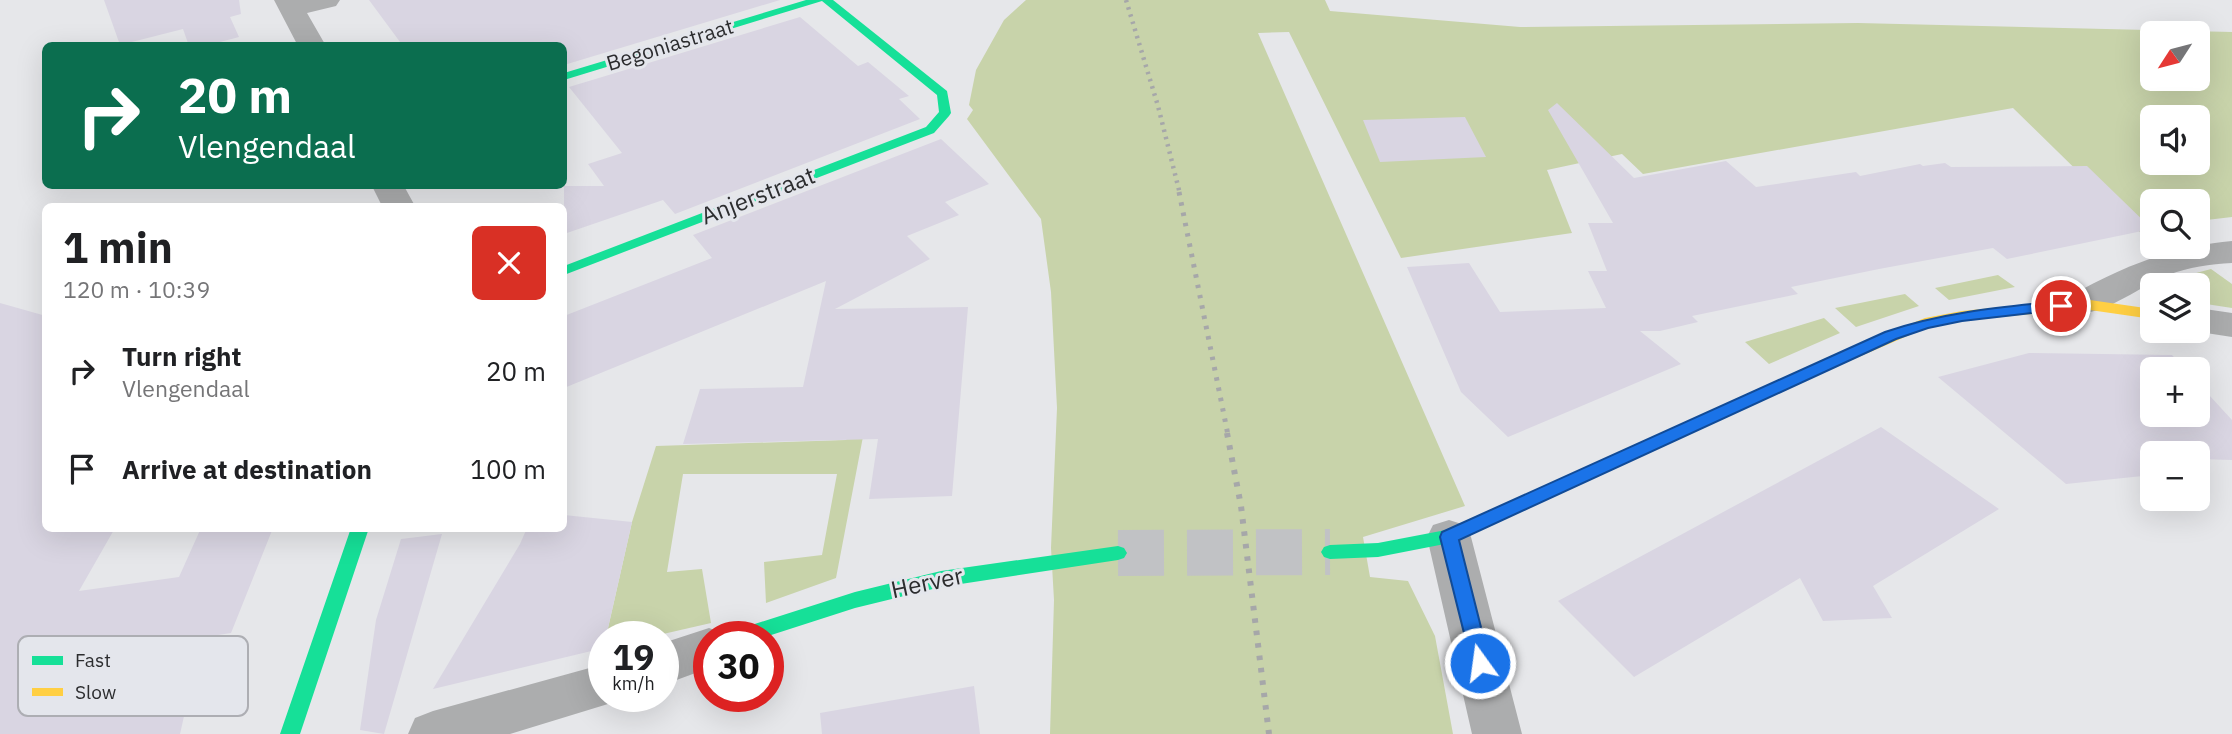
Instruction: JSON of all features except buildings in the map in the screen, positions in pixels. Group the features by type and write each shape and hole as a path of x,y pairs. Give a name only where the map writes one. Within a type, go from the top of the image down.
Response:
{"street":[{"path":"310,42 289,5 327,0"},
{"name":"Begoniastraat","path":"567,76 817,0"},
{"name":"Anjerstraat","path":"567,270 930,130 945,113 943,94 826,0"},
{"path":"2083,304 2136,274 2168,260 2232,252"},
{"path":"1330,552 1378,550 1449,537 1890,336 1925,323 1962,316 2083,304 2140,312"},
{"path":"2210,322 2232,325"},
{"path":"290,734 359,532"},
{"path":"1449,537 1497,734"},
{"name":"Herver","path":"784,623 855,600 931,581 1118,553"},
{"path":"433,734 588,690"}],"green space":[{"path":"1026,0 1325,0 1330,11 1520,27 1858,23 2140,30 2140,91 2210,91 2210,31 2232,32 2232,217 2210,220 2210,189 2140,189 2140,232 2013,108 1643,174 1622,154 1547,170 1572,233 1401,258 1289,32 1258,33 1465,506 1363,537 1370,577 1408,581 1435,636 1453,734 1050,734 1054,600 1051,548 1057,408 1051,292 1041,219 967,119 973,110 969,105 976,70 1004,20"},
{"path":"2211,269 2232,284 2232,308 2210,305 2210,273 2196,273"},
{"path":"1998,275 2015,287 1949,300 1935,288"},
{"path":"1905,294 1919,306 1856,327 1835,308"},
{"path":"1824,318 1840,333 1769,364 1745,342"},
{"path":"870,400 836,578 766,603 764,562 822,555 837,474 683,474 667,572 702,569 711,621 693,621 693,627 679,630 679,621 610,621 632,522 656,446 846,440"}],"tunnel":[{"path":"1118,553 1330,552"}],"railway":[{"path":"1126,0 1158,106 1180,194"},
{"path":"1179,192 1228,435"},
{"path":"1227,433 1241,506 1269,734"}],"traffic: fast":[{"path":"567,76 817,0"},
{"path":"567,270 930,130 945,113 943,94 826,0"},
{"path":"1330,552 1378,550 1449,537 1825,365"},
{"path":"290,734 359,532"},
{"path":"784,623 855,600 941,579 1118,553"}],"traffic: slow":[{"path":"1825,365 1925,323 1962,316 2083,304 2140,312"}],"route":[{"path":"1480,663 1449,537 1890,336 1925,323 1962,316 2061,306"}]}
